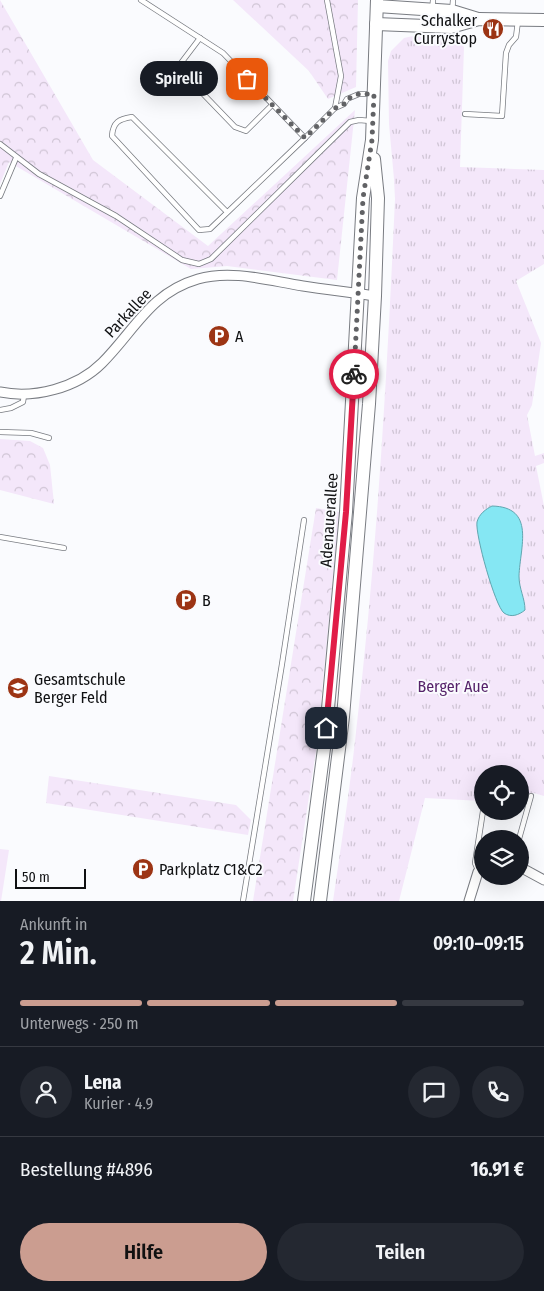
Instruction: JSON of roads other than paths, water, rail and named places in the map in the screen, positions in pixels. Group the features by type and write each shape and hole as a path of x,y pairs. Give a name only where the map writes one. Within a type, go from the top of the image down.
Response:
{"main road":[{"path":"377,3 453,6 480,19"},
{"name":"Adenauerallee","path":"304,901 325,741 346,512 363,198 372,140 377,3"},
{"path":"376,24 451,27 480,19 544,20"},
{"name":"Adenauerallee","path":"320,901 343,716 368,413 375,296 378,198 372,140"}],"street":[{"name":"Parkallee","path":"0,392 24,395 58,389 81,378 101,364 152,304 173,290 198,279 227,275 375,296"},
{"path":"529,872 544,880"},
{"path":"469,901 474,885"}],"lane":[{"path":"141,0 223,54 305,138"},
{"path":"327,0 341,76 335,108"},
{"path":"431,27 433,4"},
{"path":"451,27 453,6"},
{"path":"465,114 502,116 506,53 509,45 516,37 518,19"},
{"path":"200,38 181,63 182,72 235,128 246,131 272,105"},
{"path":"227,212 132,117 121,118 113,127 112,136 199,230 210,229 335,108 359,94 374,94"},
{"path":"0,144 39,174 116,216 182,260 199,264 211,258 350,122 359,120 373,122"},
{"path":"0,196 16,158"},
{"path":"0,410 11,408 23,402 24,395"},
{"path":"0,432 31,433 49,438"},
{"path":"243,901 304,520"},
{"path":"0,537 64,548"},
{"path":"522,830 531,796"}],"water":[{"path":"492,506 506,508 515,513 520,521 522,541 519,576 525,610 515,615 507,615 500,608 486,569 479,540 478,519 483,512"}],"place":[{"name":"Schalker Currystop","path":"493,29"},
{"name":"Spirelli","path":"247,79"},
{"name":"A","path":"219,336"},
{"name":"B","path":"186,600"},
{"name":"Gesamtschule Berger Feld","path":"18,688"},
{"name":"Parkplatz C1&C2","path":"143,869"}],"park label":[{"name":"Berger Aue","path":"453,686"}]}
